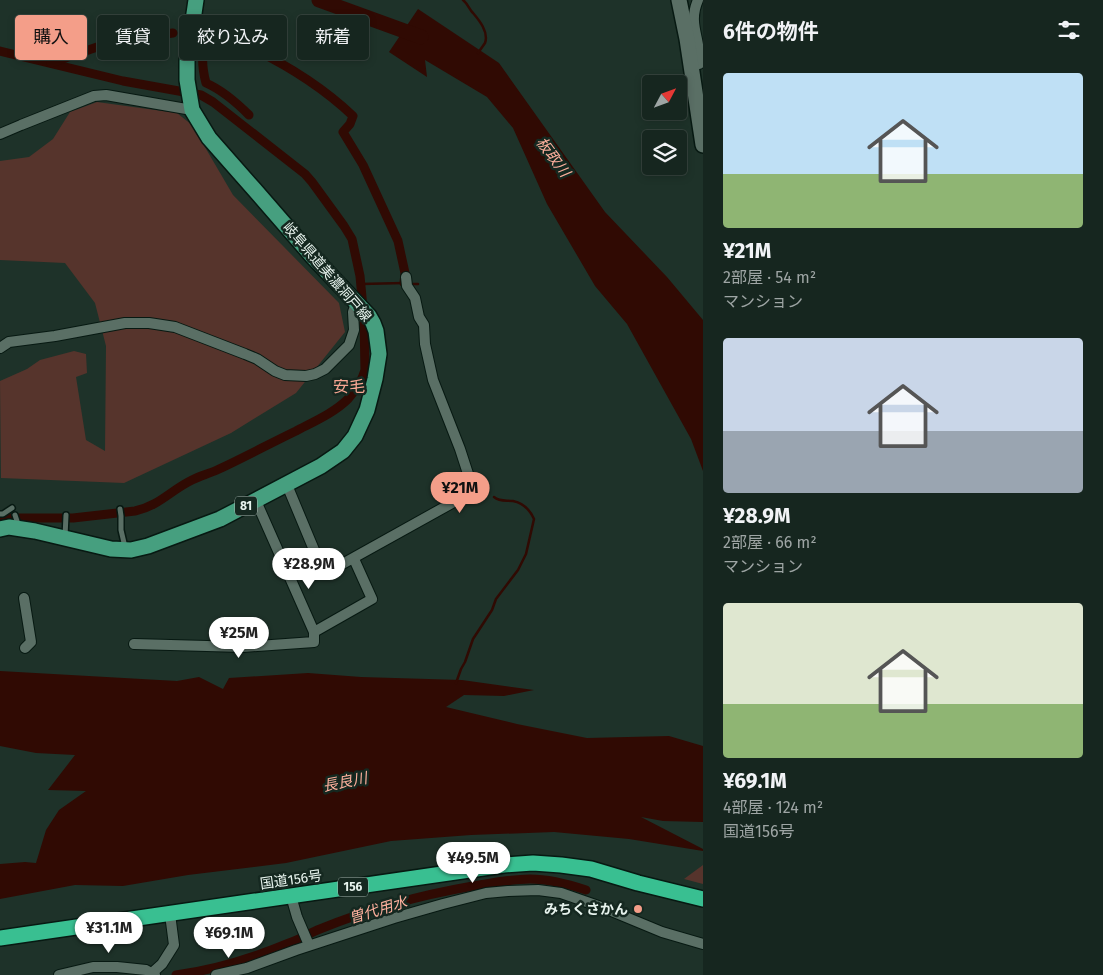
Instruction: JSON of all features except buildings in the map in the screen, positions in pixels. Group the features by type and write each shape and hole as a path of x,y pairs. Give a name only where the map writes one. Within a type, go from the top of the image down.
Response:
{"highway":[{"name":"国道156号","path":"0,938 504,865 533,863 561,864 591,869 703,899"}],"main road":[{"name":"岐阜県道美濃洞戸線","path":"0,529 9,527 17,522 65,538 111,549 131,550 148,546 220,519 321,466 343,451 355,436 367,410 379,354 373,323 209,138 191,106 187,80 187,60 196,0"},
{"path":"679,0 692,66 703,145"}],"street":[{"path":"692,66 699,64 700,55 693,21 698,0"},
{"path":"0,134 94,96 106,95 191,106"},
{"path":"287,485 322,569 328,572 467,495 472,490 460,449 433,380 425,344 424,325 419,317 415,298 407,286 406,277"},
{"path":"0,348 9,342 55,336 125,323 149,323 175,327 251,357 285,375 306,376 325,369 349,345 354,330 352,312 361,308"},
{"path":"134,644 242,647 314,642 314,632 256,501"},
{"path":"314,632 372,599 354,558"},
{"path":"24,598 31,639 31,642 25,648"},
{"path":"216,975 247,968 307,939 486,893 538,890 561,893 662,932 703,944"},
{"path":"291,896 296,917 307,939"},
{"path":"59,975 93,967 135,968 154,974 174,945 170,914"}],"lane":[{"path":"0,514 12,508"},
{"path":"120,509 121,530 125,550"},
{"path":"65,538 66,515"}],"shaded area":[{"path":"97,102 177,113 192,125 233,195 339,303 345,332 296,393 231,433 124,483 1,478 0,381 27,369 40,360 74,351 86,354 87,373 76,377 86,440 105,451 106,346 95,303 65,263 0,260 0,161 29,157 53,139 70,112"},
{"path":"703,865 703,884 684,879"}],"water":[{"path":"418,9 499,63 605,212 667,277 703,320 703,471 691,439 627,324 595,286 547,204 513,128 487,97 425,60 427,77 389,52"},
{"name":"長良川","path":"0,671 177,681 199,677 223,689 229,678 308,673 361,677 462,680 534,690 504,696 464,695 446,707 587,738 669,736 703,746 703,822 663,821 641,817 703,849 703,851 629,839 554,832 471,835 391,841 286,863 188,875 123,886 75,885 0,899 0,864 36,863 46,830 59,810 86,791 48,790 75,755 36,753 0,746"}],"waterway":[{"name":"板取川","path":"319,0 421,37"},
{"path":"463,0 485,31 485,43 478,53"},
{"path":"51,63 100,46 173,33"},
{"path":"249,115 229,97 206,83 203,70 206,33 236,41 268,56 312,83 353,116 350,124 343,132 363,165 398,241 405,273 404,283"},
{"path":"0,51 123,81 201,95 213,102 305,174 352,239 360,276 364,319 365,370 351,396 330,413 237,461 192,480 158,502 143,509 73,518 0,519"},
{"path":"361,284 404,283"},
{"path":"410,284 418,284"},
{"path":"456,683 473,639 492,610 496,599 518,570 526,554 534,519 520,503 494,497"},
{"name":"曽代用水","path":"176,975 234,963 357,915 415,898 502,881 530,879 558,882 586,890"}],"place":[{"name":"みちくさかん","path":"638,909"}],"district":[{"name":"安毛","path":"349,386"}]}
